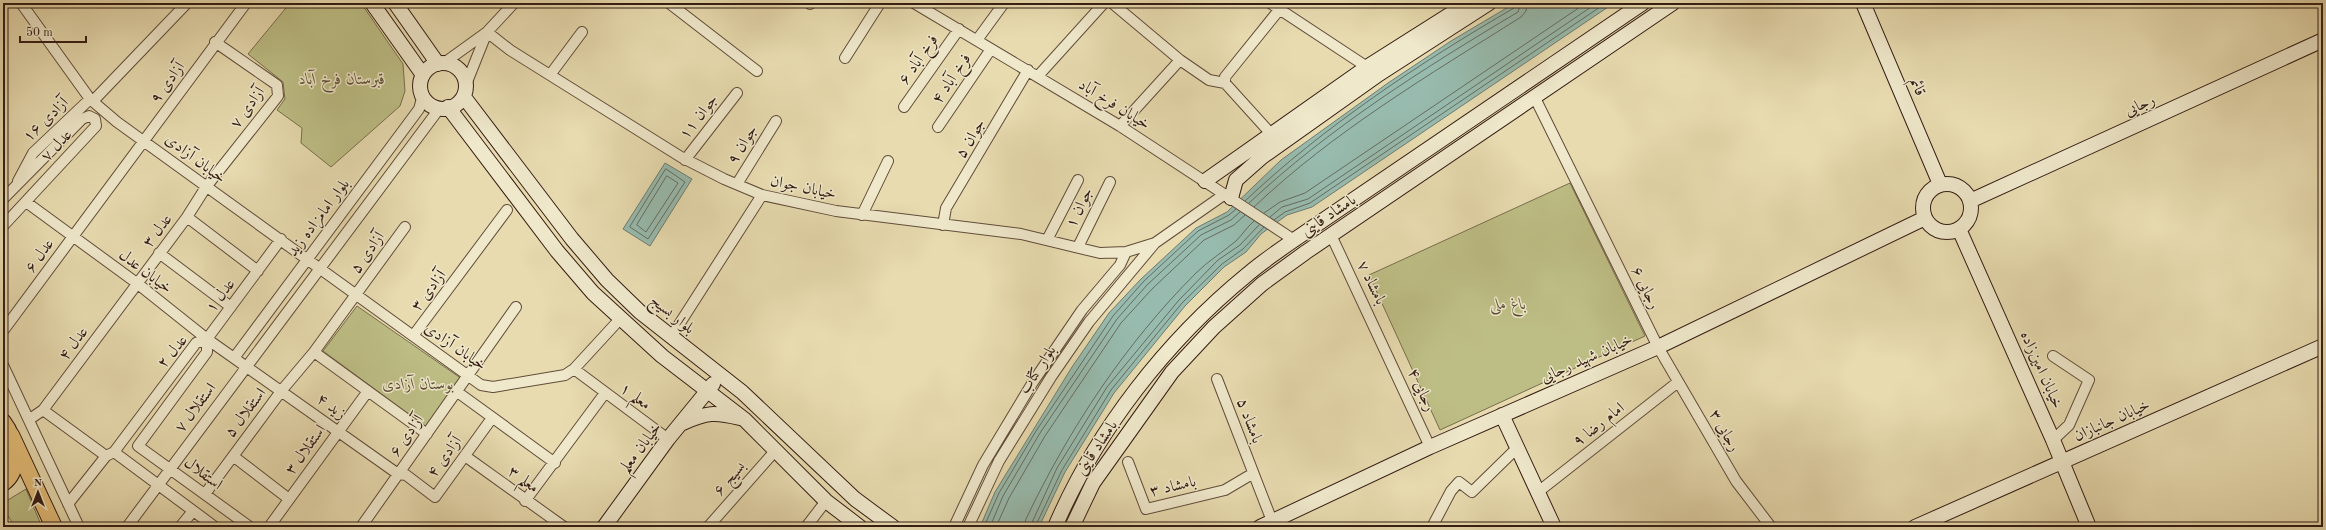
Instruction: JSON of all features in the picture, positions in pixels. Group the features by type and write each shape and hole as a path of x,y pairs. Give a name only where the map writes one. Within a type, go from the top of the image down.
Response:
{"main road":[{"path":"372,3 422,75"},
{"path":"395,3 441,63"},
{"name":"بامشاد قاینی","path":"1055,527 1078,476 1119,415 1161,360 1200,318 1242,279 1294,240 1643,3"},
{"name":"بامشاد قاینی","path":"1072,527 1078,511 1097,477 1138,418 1183,360 1214,327 1262,284 1331,235 1673,3"},
{"name":"قائم","path":"1863,3 1940,184"},
{"path":"1228,196 1236,180 1262,157 1379,74 1487,4"},
{"path":"1206,181 1367,67 1462,5"},
{"path":"1605,30 1614,43"},
{"name":"رجایی","path":"1970,200 2323,40"},
{"path":"441,63 448,63 460,70 467,82 464,97 453,107 444,108 426,102 420,89 422,75 433,64 441,63"},
{"name":"بلوار بسیج","path":"464,97 572,238 607,280 640,312 748,398 855,500 893,527"},
{"path":"444,108 557,251 593,293 620,320 662,356 744,419 826,501 860,527"},
{"path":"1946,183 1958,186 1968,195 1970,200 1971,207 1968,219 1959,229 1952,231 1937,230 1925,218 1923,206 1924,198 1928,192 1940,184 1946,183"},
{"name":"خیابان شهید رجایی","path":"1266,524 1430,447 1658,347 1925,218"},
{"name":"خیابان امین‌زاده","path":"1959,229 2053,440 2089,527"},
{"name":"خیابان جانبازان","path":"1915,527 2323,346"},
{"name":"خیابان معلم","path":"604,527 668,439 720,376"},
{"path":"681,424 705,414 716,412 744,419"},
{"path":"1502,415 1554,527"},
{"path":"3,483 10,478 14,465 7,428"},
{"path":"7,428 54,527"},
{"path":"1065,504 1078,511"}],"street":[{"name":"خیابان آزادی","path":"21,3 92,99 117,122 206,187 308,258 356,296 481,385 493,387 555,378 574,369 620,320"},
{"name":"آزادی ۱۶","path":"15,187 25,164 33,153 92,99 187,3"},
{"name":"آزادی ۹","path":"108,190 215,42 246,3"},
{"path":"441,63 487,32 514,3"},
{"path":"669,3 757,71"},
{"path":"845,58 880,3"},
{"name":"خیابان فرخ آباد","path":"915,3 1120,126 1294,240"},
{"path":"977,40 1004,3"},
{"path":"1038,76 1104,3"},
{"path":"1112,3 1180,60 1209,80 1225,83 1272,135"},
{"path":"1270,3 1367,67"},
{"path":"1225,83 1225,77 1280,10"},
{"name":"فرخ آباد ۶","path":"904,107 958,29"},
{"path":"467,82 487,32"},
{"name":"خیابان جوان","path":"487,32 510,50 685,160 762,195 862,214 993,230 1047,240 1100,253 1126,252 1155,244"},
{"path":"550,75 582,32"},
{"name":"آزادی ۷","path":"206,187 278,96 277,85 215,42"},
{"name":"فرخ آباد ۴","path":"938,127 991,49"},
{"path":"1120,126 1180,60"},
{"name":"جوان ۵","path":"943,225 946,208 1028,70"},
{"name":"جوان ۱۱","path":"685,160 737,93"},
{"name":"بلوار امامزاده زید","path":"234,358 419,109 423,95"},
{"name":"رجایی ۶","path":"1535,98 1658,347"},
{"name":"بلوار امامزاده زید","path":"246,366 319,268 444,108"},
{"name":"عدل ۷","path":"15,187 82,119 89,116 95,119 96,126 26,202"},
{"name":"جوان ۹","path":"737,184 776,122"},
{"path":"862,214 888,161"},
{"path":"1047,240 1078,180"},
{"name":"جوان ۱","path":"1078,247 1110,182"},
{"path":"3,199 15,187"},
{"name":"عدل ۳","path":"138,284 159,253 188,217 206,187"},
{"name":"عدل ۶","path":"3,331 108,190"},
{"path":"671,337 762,195"},
{"path":"1155,244 1228,196"},
{"path":"3,226 26,202"},
{"name":"خیابان عدل","path":"26,202 138,284 207,339 246,366"},
{"name":"آزادی ۳","path":"413,336 507,210"},
{"path":"188,217 258,271"},
{"name":"آزادی ۵","path":"314,352 405,227"},
{"name":"بامشاد ۷","path":"1331,235 1384,345"},
{"name":"عدل ۱","path":"207,339 281,239"},
{"name":"بلوار کتاب","path":"968,526 999,461 1051,377 1089,322 1155,244"},
{"name":"بلوار کتاب","path":"956,523 983,465 1033,382 1082,310 1120,266 1126,252"},
{"path":"159,253 231,307"},
{"name":"عدل ۴","path":"30,419 43,410 138,284"},
{"name":"آزادی ۶","path":"361,527 516,307"},
{"name":"عدل ۲","path":"68,504 110,454 196,343 207,339 207,352 138,446"},
{"name":"رجایی ۴","path":"1384,345 1430,447"},
{"name":"رجایی ۳","path":"1658,347 1736,481 1771,527"},
{"path":"314,352 427,434"},
{"name":"استقلال ۵","path":"205,494 282,390 314,352"},
{"path":"2053,356 2089,380 2070,425 2053,440"},
{"path":"3,365 30,419 79,527"},
{"name":"زید ۴","path":"246,366 282,390 398,474"},
{"name":"استقلال ۷","path":"128,527 158,484 246,366"},
{"name":"معلم ۱","path":"574,369 605,394 668,439"},
{"name":"بامشاد ۵","path":"1217,379 1252,474 1266,524"},
{"name":"امام رضا ۹","path":"1538,492 1678,382"},
{"name":"استقلال ۳","path":"269,527 368,391"},
{"path":"456,391 555,463"},
{"path":"526,501 605,394"},
{"path":"43,410 158,484 215,527"},
{"name":"آزادی ۴","path":"398,474 406,475 435,497 492,418"},
{"name":"استقلال","path":"138,446 250,527"},
{"path":"1432,527 1451,491 1459,482 1472,492 1517,448"},
{"name":"بسیج ۶","path":"708,527 775,451"},
{"path":"233,456 289,500"},
{"name":"معلم ۳","path":"465,456 564,527"},
{"name":"بامشاد ۳","path":"1128,462 1146,509 1225,490 1252,474"},
{"path":"806,527 826,501"},
{"path":"180,527 193,511"},
{"path":"956,523 968,526"}],"green space":[{"name":"قبرستان فرخ آباد","path":"290,3 361,3 403,64 405,91 400,106 331,167 301,143 302,128 277,110 285,99 283,82 248,54"},
{"name":"باغ ملی","path":"1570,183 1645,336 1440,430 1369,275"},
{"name":"بوستان آزادی","path":"357,306 462,379 429,429 323,351"},
{"path":"26,489 42,527 15,527 3,508 3,503"}],"water":[{"path":"1515,3 1614,3 1312,207 1287,215 1261,234 1246,252 1224,267 1185,306 1114,393 1065,472 1039,527 980,527 995,492 1072,367 1109,313 1141,279 1196,228 1227,212 1281,160 1388,83 1451,41"},
{"path":"665,163 692,179 650,246 623,229"}]}
